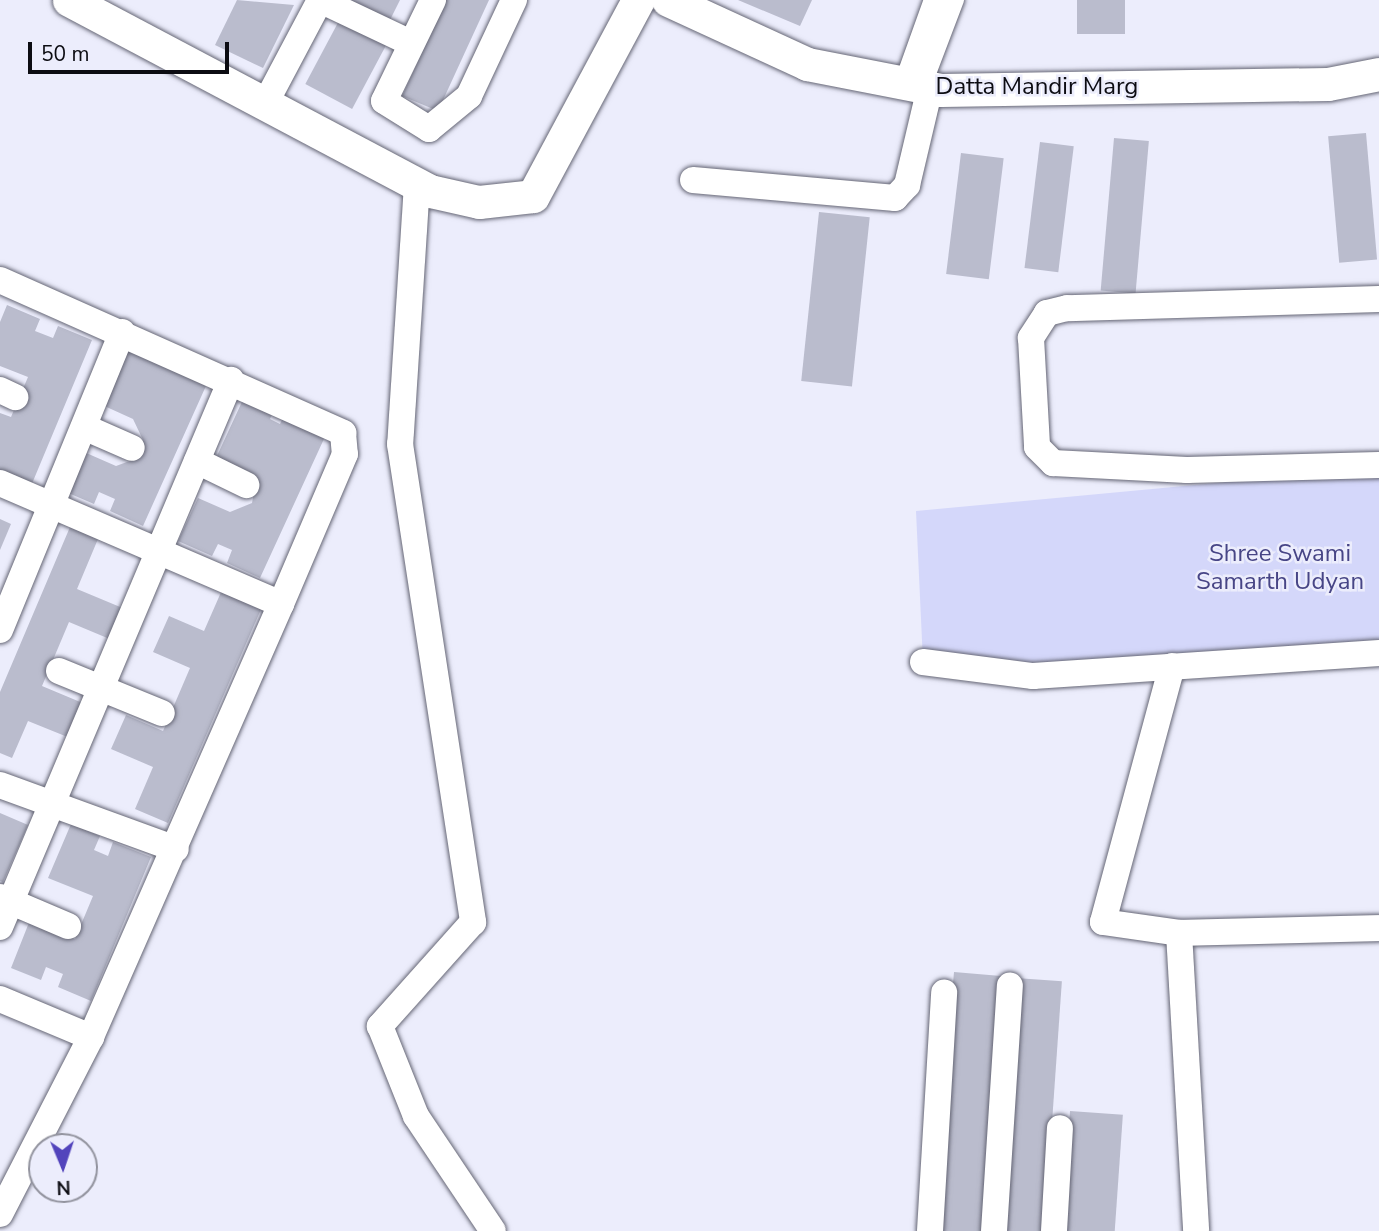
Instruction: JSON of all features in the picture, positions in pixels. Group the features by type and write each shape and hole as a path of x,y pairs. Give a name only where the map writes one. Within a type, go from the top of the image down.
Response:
{"street":[{"path":"69,0 417,184 480,202 533,196 638,0"},
{"path":"265,104 320,0 411,43"},
{"path":"433,0 384,103 429,129 469,96 514,0"},
{"name":"Datta Mandir Marg","path":"668,0 807,64 920,86 1328,84 1379,74"},
{"path":"693,180 895,198 907,185 920,86 937,0"},
{"path":"417,184 400,443 473,922 380,1026 416,1116 493,1231"},
{"path":"0,1214 91,1037 176,849 345,454 345,440 338,428 122,332 2,286"},
{"path":"1379,299 1067,308 1047,313 1031,338 1037,447 1053,463 1187,470 1379,465"},
{"path":"0,630 122,332"},
{"path":"0,927 5,900 54,804 231,380"},
{"path":"84,427 132,447"},
{"path":"197,461 246,485"},
{"path":"0,483 281,604"},
{"path":"923,662 1033,676 1379,653"},
{"path":"1172,666 1103,922 1179,933 1379,928"},
{"path":"59,671 162,713"},
{"path":"0,785 176,849"},
{"path":"5,900 68,926"},
{"path":"1179,933 1196,1231"},
{"path":"994,1231 1010,986"},
{"path":"930,1231 944,992"},
{"path":"0,999 91,1037"},
{"path":"1054,1231 1060,1128"}],"lane":[{"path":"920,86 957,0"}],"green space":[{"name":"Shree Swami Samarth Udyan","path":"1379,475 1379,653 1084,665 923,662 916,511 1281,477"}],"building":[{"path":"237,0 294,5 263,68 215,45"},
{"path":"340,0 400,0 388,24"},
{"path":"446,0 489,0 438,111 402,96"},
{"path":"738,0 812,0 800,26"},
{"path":"1077,0 1125,0 1125,34 1077,34"},
{"path":"341,17 388,42 352,109 305,84"},
{"path":"1366,133 1377,260 1339,263 1328,136"},
{"path":"1114,138 1149,141 1136,293 1101,290"},
{"path":"1040,142 1074,146 1058,272 1025,268"},
{"path":"961,153 1004,158 989,279 946,274"},
{"path":"819,212 870,217 852,386 801,381"},
{"path":"7,305 40,319 35,331 53,338 58,326 92,340 31,486 0,473 0,413 11,417 28,377 0,366 0,322"},
{"path":"129,341 210,377 143,526 110,511 115,499 99,492 94,504 66,492 84,452 116,466 135,459 143,440 133,419 100,404"},
{"path":"247,391 276,405 270,419 280,424 287,409 329,428 260,578 227,563 232,550 218,544 212,556 178,541 198,498 230,512 252,503 254,492 216,458"},
{"path":"0,519 11,524 0,550"},
{"path":"70,527 98,539 77,589 125,609 112,640 69,622 42,686 85,704 70,738 28,721 12,758 0,753 0,692"},
{"path":"222,590 262,607 168,823 135,809 153,767 111,749 126,715 163,731 190,668 153,652 169,616 204,631"},
{"path":"0,813 28,825 3,882 0,881"},
{"path":"71,824 100,836 94,850 108,856 113,842 151,857 91,1001 58,987 63,974 46,967 41,980 11,968 30,920 75,939 93,896 48,878"},
{"path":"954,972 1004,976 982,1231 931,1230"},
{"path":"1015,978 1062,981 1044,1231 997,1230"},
{"path":"1070,1111 1123,1115 1115,1231 1062,1231"}]}
